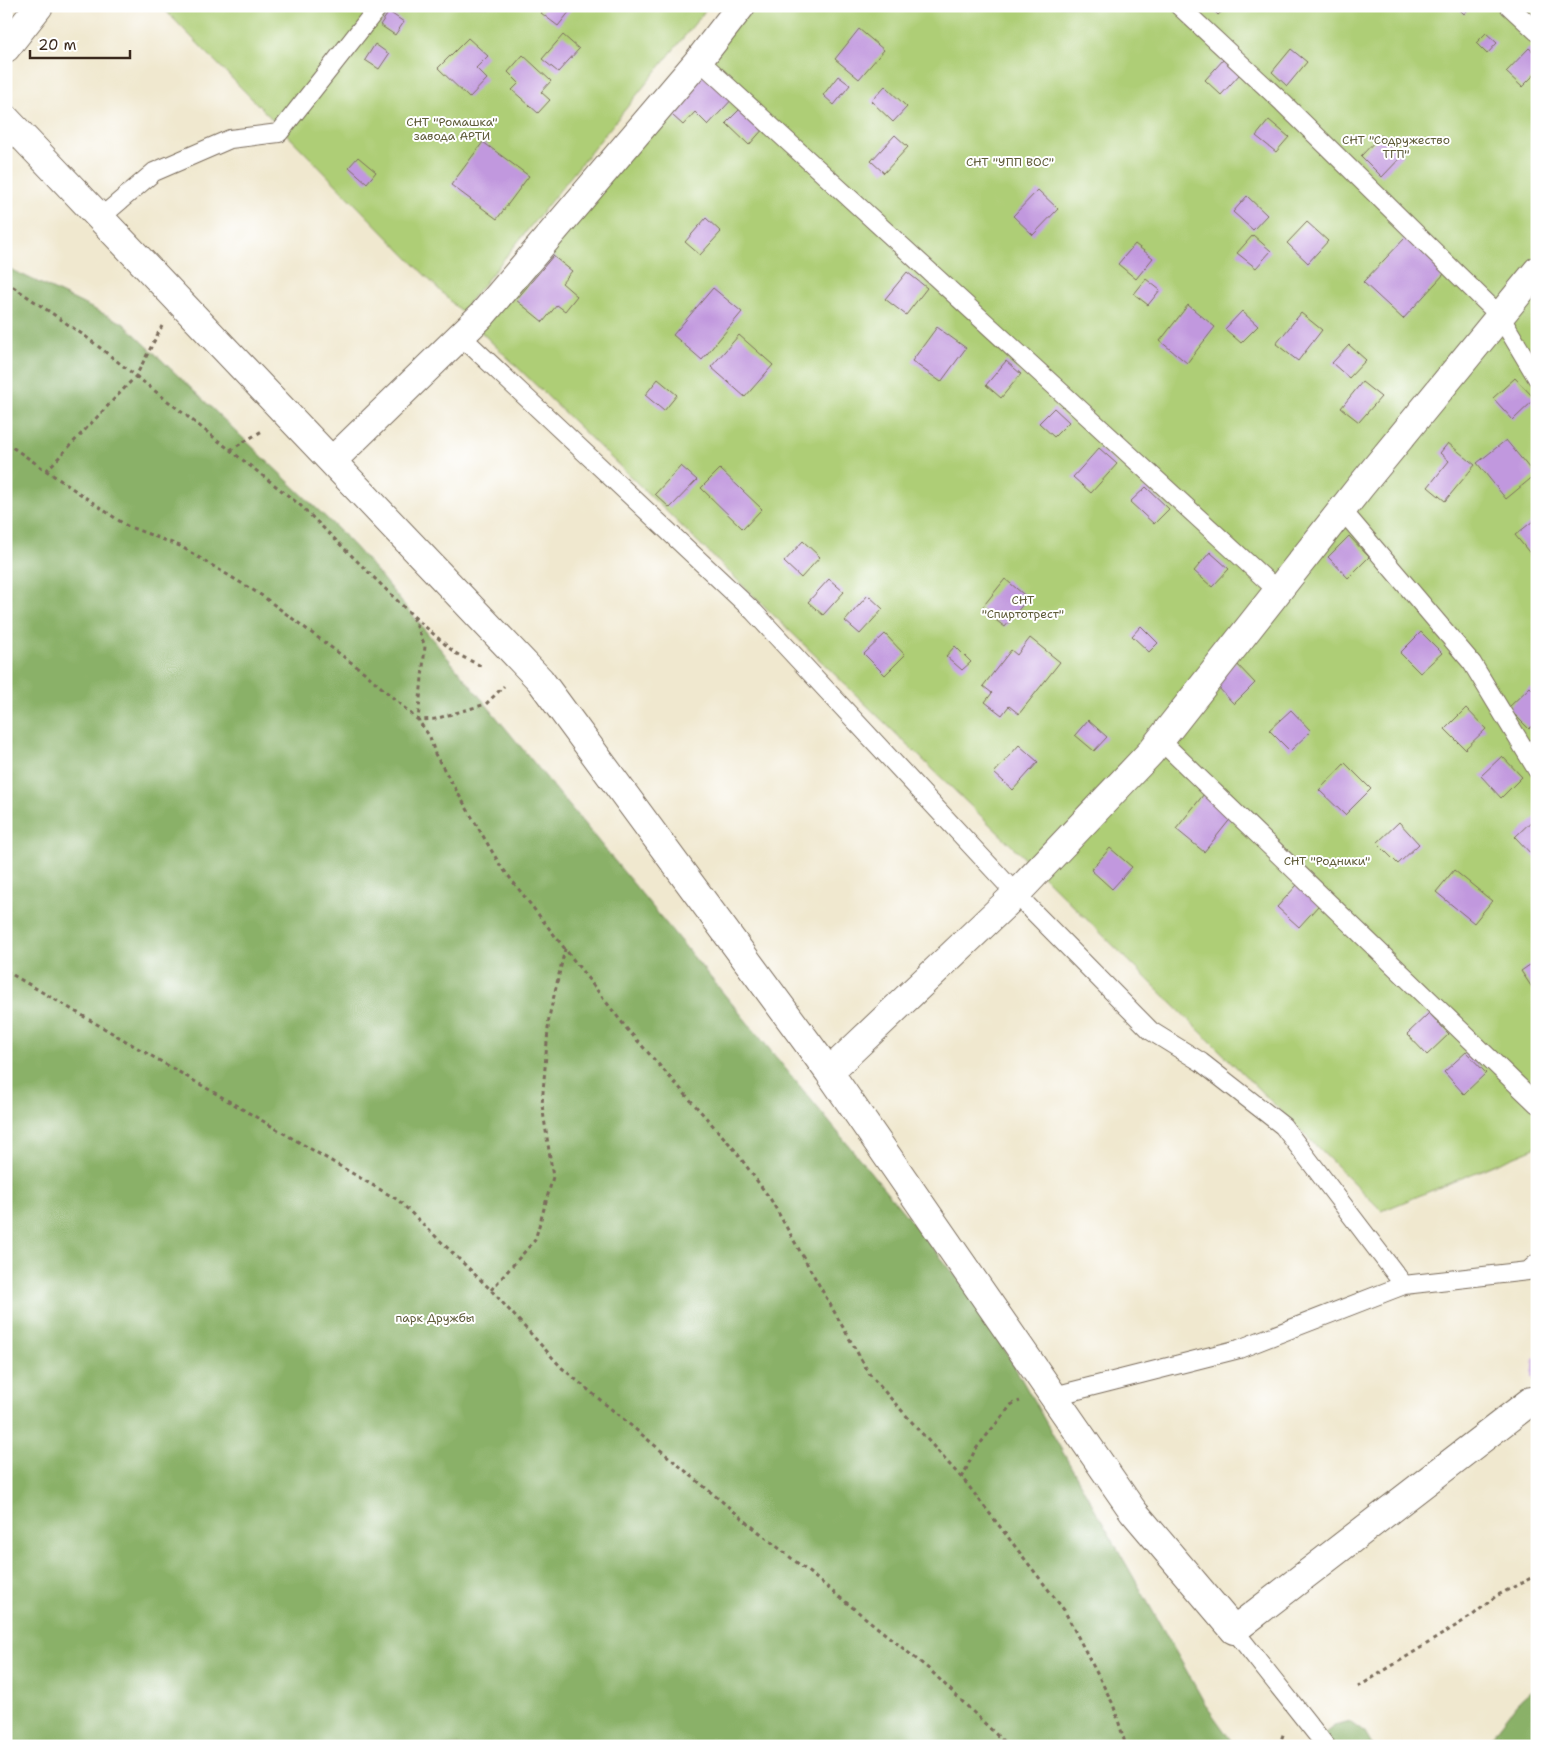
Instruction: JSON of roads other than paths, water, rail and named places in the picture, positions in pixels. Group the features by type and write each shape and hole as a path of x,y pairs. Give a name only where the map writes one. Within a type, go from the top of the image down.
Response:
{"street":[{"path":"6,48 39,6"},
{"path":"332,461 482,315 700,60 741,6"},
{"path":"6,119 540,680 829,1072 1133,1511 1234,1630 1534,1400"},
{"path":"829,1072 1016,894 1160,740 1342,510 1537,271"}],"lane":[{"path":"100,218 154,172 230,139 279,133 378,6"},
{"path":"1179,6 1283,103 1500,316 1537,378"},
{"path":"1509,6 1537,32"},
{"path":"700,60 1278,591"},
{"path":"461,336 754,612 1016,894 1151,1031 1201,1062 1283,1126 1404,1285"},
{"path":"1342,510 1472,663 1537,770"},
{"path":"1160,740 1537,1104"},
{"path":"1054,1396 1239,1349 1404,1285 1528,1271 1537,1263"},
{"path":"1234,1630 1326,1746"}],"park label":[{"name":"СНТ \"Ромашка\" завода АРТИ","path":"452,129"},
{"name":"СНТ \"Содружество ТГП\"","path":"1396,147"},
{"name":"СНТ \"УПП ВОС\"","path":"1010,162"},
{"name":"СНТ \"Спиртотрест\"","path":"1023,607"},
{"name":"СНТ \"Родники\"","path":"1327,861"},
{"name":"парк Дружбы","path":"435,1318"}]}
